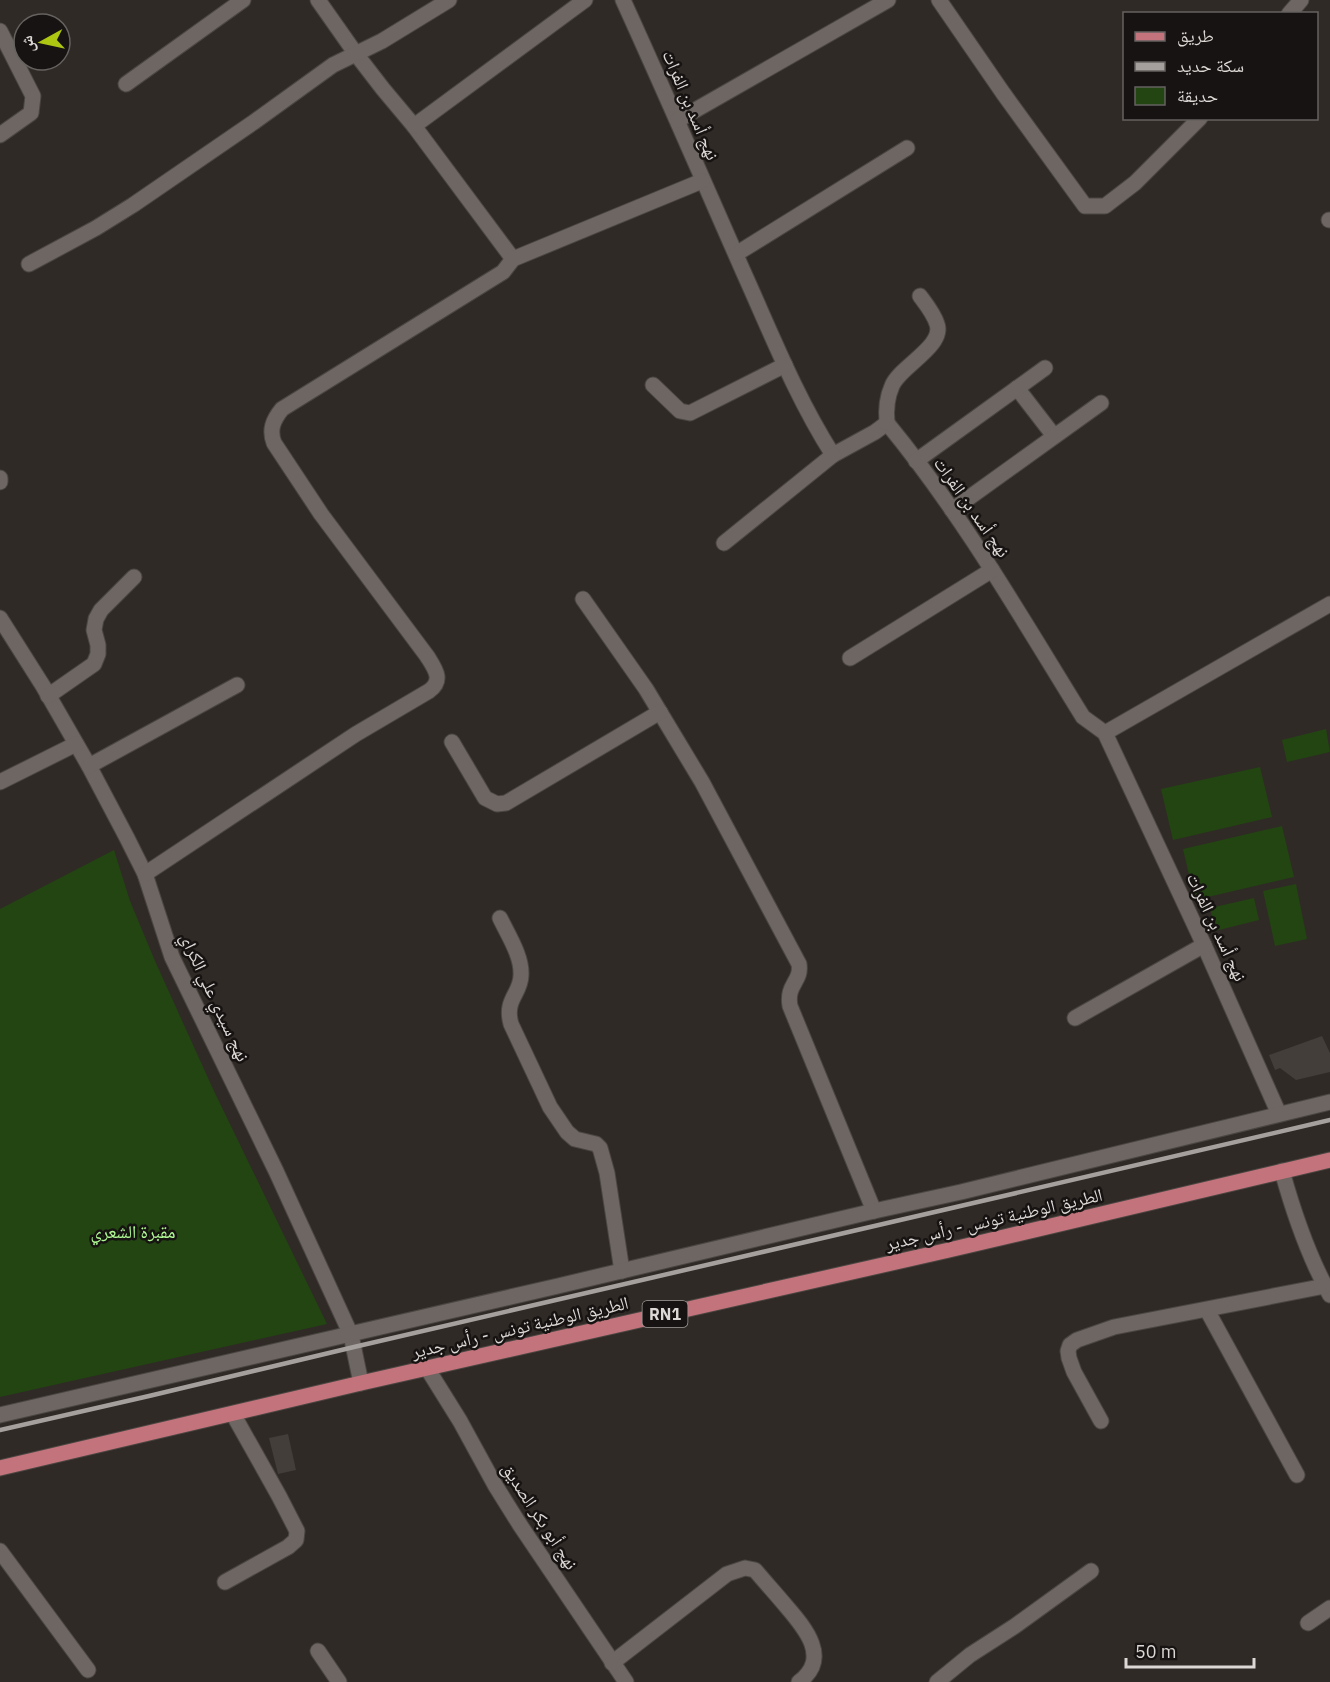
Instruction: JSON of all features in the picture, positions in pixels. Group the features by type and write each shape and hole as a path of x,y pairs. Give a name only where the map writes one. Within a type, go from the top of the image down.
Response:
{"main road":[{"name":"الطريق الوطنية تونس - رأس جدير","path":"0,1468 1330,1160"}],"street":[{"path":"126,84 243,0"},
{"path":"318,0 356,54 414,126 513,259"},
{"path":"29,264 96,228 133,204 333,65 382,41 449,0"},
{"path":"414,126 585,0"},
{"name":"نهج أسد بن الفرات","path":"623,0 785,365 814,425 833,455"},
{"path":"678,120 888,0"},
{"path":"939,0 1085,206 1105,206 1135,183 1198,120"},
{"path":"1291,12 1301,0"},
{"path":"0,31 33,96 31,113 0,135"},
{"path":"736,254 906,148"},
{"path":"145,874 356,734 435,687 437,677 428,656 308,495 274,443 271,430 282,410 503,272 513,259 702,181"},
{"path":"723,543 833,455 887,423 886,411 892,386 931,344 938,333 938,325 920,296"},
{"path":"653,385 680,411 690,413 785,365"},
{"path":"916,461 1045,368"},
{"path":"1017,388 1054,436"},
{"path":"952,510 1101,403"},
{"name":"نهج أسد بن الفرات","path":"887,423 952,510 1083,717 1106,733 1279,1114"},
{"path":"849,658 992,570"},
{"path":"48,696 94,664 98,654 94,630 96,619 101,610 135,577"},
{"path":"583,599 646,688 702,782 799,964 800,973 789,995 790,1006 874,1210"},
{"path":"1106,733 1330,604"},
{"name":"نهج سيدي علي الكراي","path":"0,618 89,766 145,874 172,957 276,1171 351,1335 361,1383"},
{"path":"89,766 237,685"},
{"path":"452,742 485,798 497,804 506,802 660,712"},
{"path":"0,782 76,744"},
{"path":"500,918 521,966 522,978 511,1000 509,1011 511,1024 550,1107 567,1132 575,1139 596,1144 600,1148 607,1173 622,1271"},
{"path":"1075,1018 1204,945"},
{"path":"0,1415 972,1189 1330,1102"},
{"path":"1101,1421 1074,1372 1069,1358 1070,1345 1077,1340 1114,1327 1207,1310 1326,1283 1305,1244 1282,1171"},
{"path":"1207,1310 1297,1475"},
{"name":"نهج أبو بكر الصديق","path":"426,1368 460,1421 501,1495 626,1682"},
{"path":"225,1582 288,1547 296,1540 297,1531 233,1414"},
{"path":"0,1551 88,1670"},
{"path":"612,1662 727,1574 745,1568 755,1570 805,1628 811,1640 814,1652 813,1667 799,1682"},
{"path":"937,1682 970,1655 1015,1626 1091,1571"},
{"path":"1308,1623 1330,1608"},
{"path":"318,1650 339,1682"}],"green space":[{"path":"1326,729 1330,752 1287,762 1282,740"},
{"path":"1260,767 1272,817 1173,840 1161,789"},
{"path":"1282,826 1294,877 1195,900 1183,849"},
{"name":"مقبرة الشعري","path":"114,850 130,901 155,961 213,1089 327,1324 0,1397 0,909"},
{"path":"1296,884 1307,939 1275,946 1263,891"},
{"path":"1254,898 1259,920 1215,931 1210,908"}],"building":[{"path":"1322,1036 1330,1053 1330,1072 1296,1080 1280,1068 1275,1070 1269,1055"},
{"path":"288,1434 296,1470 278,1474 269,1438"}],"railway":[{"path":"0,1430 1330,1120"}]}
